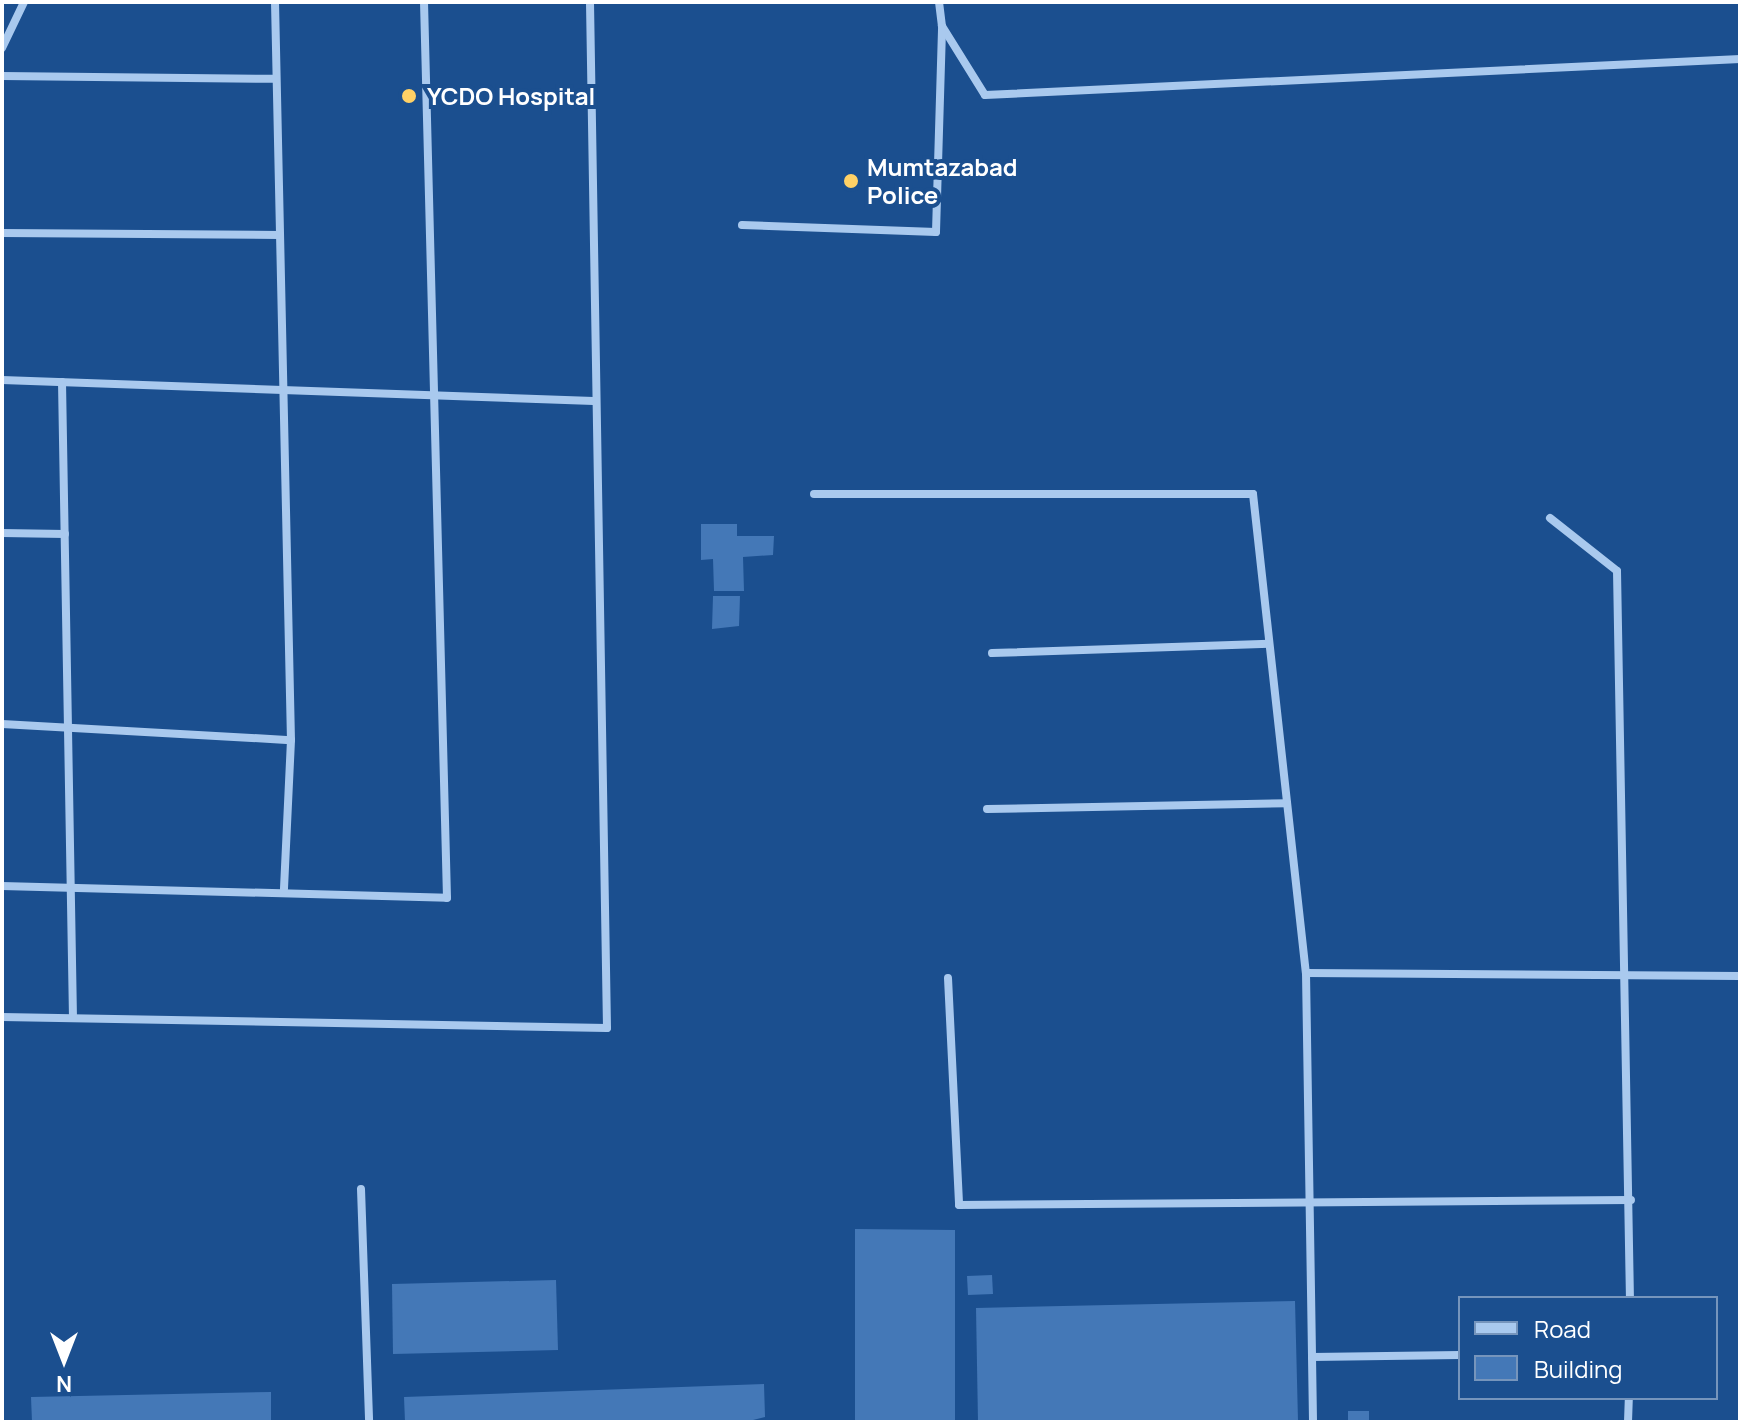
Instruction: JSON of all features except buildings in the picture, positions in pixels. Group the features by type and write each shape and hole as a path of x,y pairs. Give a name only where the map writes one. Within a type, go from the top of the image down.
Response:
{"street":[{"path":"2,48 24,2"},
{"path":"275,2 291,740 284,889"},
{"path":"2,886 284,889 447,898 424,2"},
{"path":"2,1017 607,1028 594,401 590,2"},
{"path":"742,225 936,232 942,26 939,2"},
{"path":"942,26 985,95 1740,59"},
{"path":"2,76 276,79"},
{"path":"2,233 280,235"},
{"path":"2,380 594,401"},
{"path":"62,382 67,722 74,887 73,1018"},
{"path":"814,494 1253,494 1306,973 1313,1422"},
{"path":"1550,518 1617,571 1627,976 1630,1296"},
{"path":"2,533 65,534"},
{"path":"992,653 1269,644"},
{"path":"2,724 67,722 291,740"},
{"path":"987,809 1287,803"},
{"path":"1306,973 1740,976"},
{"path":"948,978 959,1205 1631,1200"},
{"path":"361,1189 369,1422"},
{"path":"1312,1357 1458,1355"},
{"path":"1628,1422 1629,1400"}],"place":[{"name":"YCDO Hospital","path":"409,96"},
{"name":"Mumtazabad Police","path":"851,181"}]}
